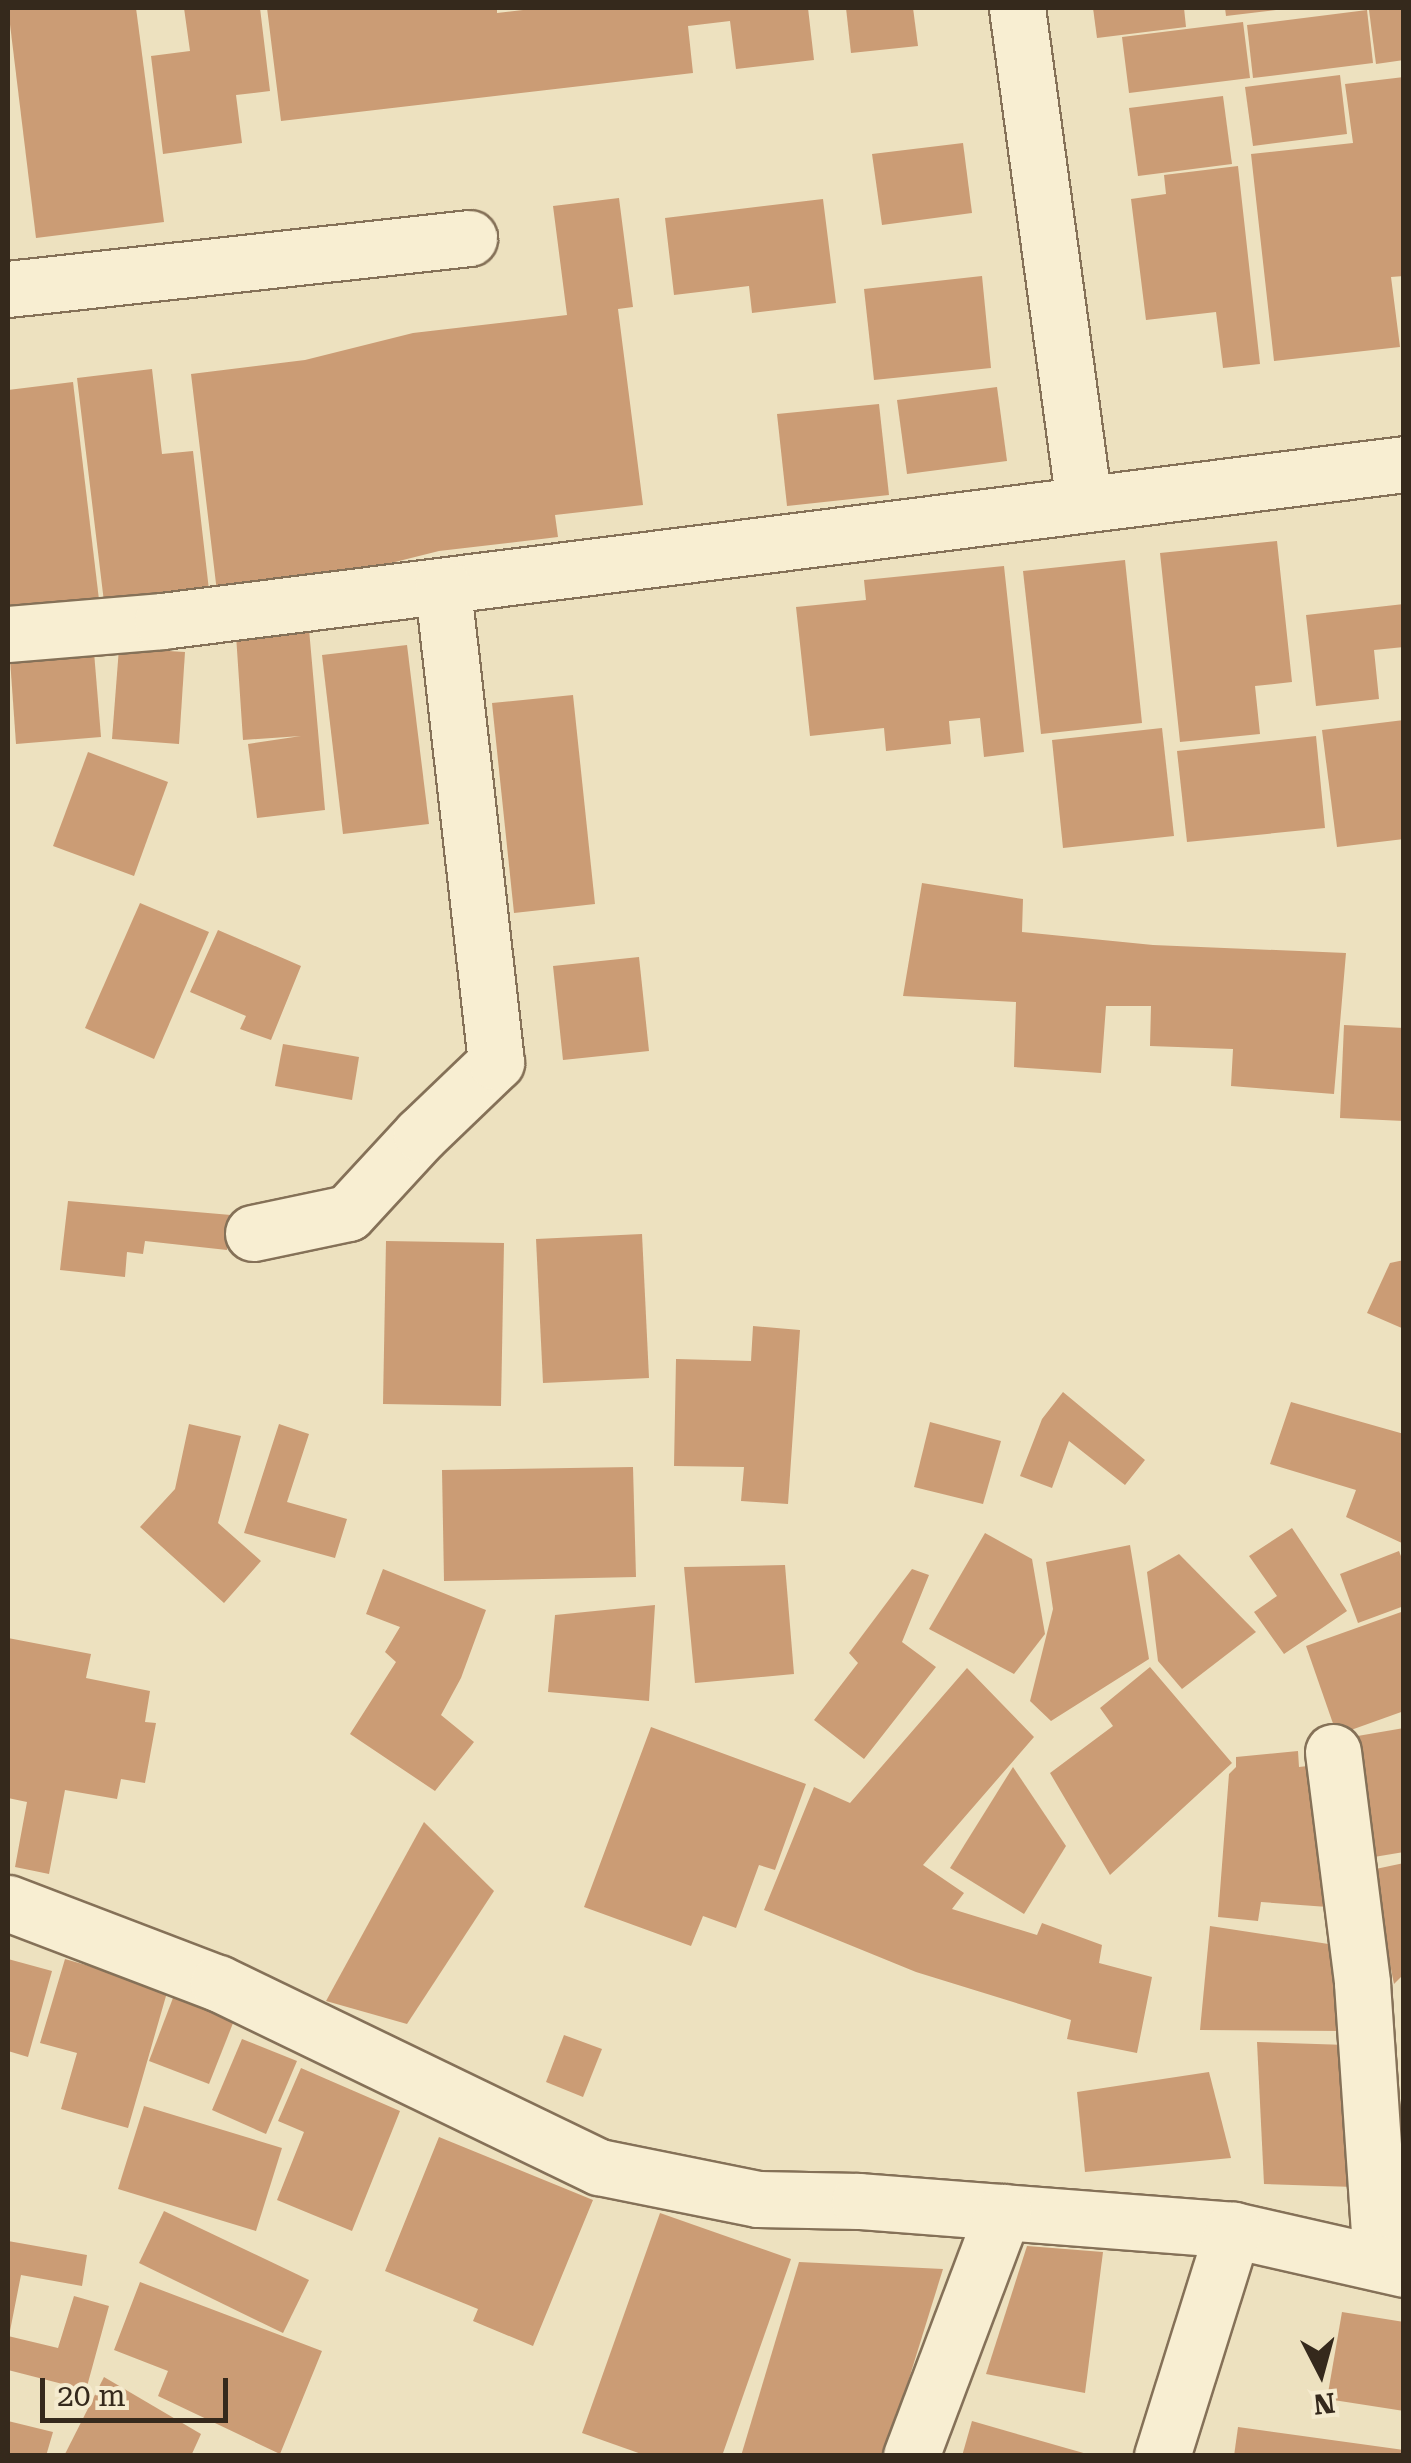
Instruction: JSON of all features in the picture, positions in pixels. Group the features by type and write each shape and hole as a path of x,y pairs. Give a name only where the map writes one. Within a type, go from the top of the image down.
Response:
{"street":[{"path":"1016,8 1084,502"},
{"path":"8,288 469,238"},
{"path":"8,634 443,586 1404,464"},
{"path":"253,1233 348,1214 420,1134 496,1062 443,586"},
{"path":"8,1903 218,1984 599,2167 758,2200 859,2201 1233,2230 1392,2265 1333,1752"},
{"path":"911,2456 1003,2212"},
{"path":"1162,2456 1233,2230"}],"building":[{"path":"8,8 136,8 164,222 36,238"},
{"path":"184,8 260,8 270,91 236,95 242,143 163,154 151,56 190,51"},
{"path":"267,8 497,8 497,13 540,8 808,8 814,60 736,69 730,21 688,26 693,73 281,121"},
{"path":"846,8 913,8 918,46 851,53"},
{"path":"1093,8 1184,8 1186,27 1097,38"},
{"path":"1225,8 1276,8 1276,10 1226,16"},
{"path":"1404,8 1404,60 1376,64 1369,10"},
{"path":"1367,10 1373,63 1253,78 1247,25"},
{"path":"1243,22 1250,78 1129,93 1122,37"},
{"path":"1340,75 1347,134 1253,146 1245,87"},
{"path":"1404,77 1404,276 1391,277 1400,347 1274,361 1251,154 1353,143 1345,84"},
{"path":"1223,96 1232,164 1138,176 1129,108"},
{"path":"963,143 972,213 882,225 872,154"},
{"path":"1238,166 1260,364 1223,368 1216,312 1146,320 1131,199 1166,194 1164,175"},
{"path":"619,198 633,307 618,309 643,505 555,515 558,537 439,551 331,578 217,592 191,374 305,360 413,333 567,315 553,206"},
{"path":"823,199 836,303 752,313 749,286 674,295 665,218"},
{"path":"982,276 991,368 874,380 864,289"},
{"path":"152,369 162,454 193,451 209,590 104,602 77,378"},
{"path":"73,382 100,608 8,619 8,390"},
{"path":"997,387 1007,461 907,474 897,400"},
{"path":"879,404 889,495 787,506 777,414"},
{"path":"1277,541 1292,682 1255,686 1260,734 1180,742 1160,553"},
{"path":"1125,560 1142,723 1041,734 1023,571"},
{"path":"1004,566 1024,752 984,757 980,718 949,721 951,744 886,751 884,728 810,736 796,607 866,600 864,580"},
{"path":"1404,604 1404,647 1374,650 1379,699 1316,706 1306,615"},
{"path":"309,629 325,810 257,818 248,744 301,736 243,740 236,635"},
{"path":"407,645 429,824 343,834 322,655"},
{"path":"119,648 185,652 179,744 112,739"},
{"path":"94,652 101,737 16,744 10,659"},
{"path":"573,695 595,904 514,913 492,703"},
{"path":"1404,720 1404,839 1337,847 1322,730"},
{"path":"1162,728 1174,836 1063,848 1052,740"},
{"path":"1316,736 1325,828 1187,842 1177,751"},
{"path":"88,752 168,782 134,876 53,846"},
{"path":"922,883 1023,899 1022,932 1153,945 1346,953 1334,1094 1231,1086 1233,1049 1150,1046 1151,1006 1106,1006 1101,1073 1014,1067 1016,1002 903,996"},
{"path":"140,903 209,932 154,1059 85,1028"},
{"path":"218,930 301,966 271,1040 240,1029 246,1016 190,992"},
{"path":"639,957 649,1051 563,1060 553,966"},
{"path":"1344,1025 1404,1028 1404,1121 1340,1118"},
{"path":"283,1044 359,1057 352,1100 275,1086"},
{"path":"68,1201 231,1215 227,1250 145,1241 143,1254 127,1252 125,1277 60,1270"},
{"path":"642,1234 649,1378 543,1383 536,1239"},
{"path":"386,1241 504,1243 501,1406 383,1404"},
{"path":"1404,1260 1404,1329 1367,1313 1390,1263"},
{"path":"753,1326 800,1330 788,1504 741,1501 744,1467 674,1466 676,1359 751,1361"},
{"path":"1063,1392 1145,1460 1125,1485 1069,1441 1052,1488 1020,1476 1042,1419"},
{"path":"1291,1402 1404,1434 1404,1544 1346,1517 1356,1490 1270,1464"},
{"path":"930,1422 1001,1441 983,1504 914,1487"},
{"path":"189,1424 241,1436 218,1523 261,1561 224,1603 140,1527 175,1489"},
{"path":"279,1424 309,1434 287,1502 347,1519 335,1558 244,1533"},
{"path":"633,1467 636,1577 444,1581 442,1470"},
{"path":"1292,1528 1347,1611 1284,1654 1254,1612 1277,1596 1249,1556"},
{"path":"985,1533 1032,1559 1045,1634 1014,1674 929,1629"},
{"path":"1130,1545 1149,1659 1051,1721 1030,1701 1053,1609 1046,1562"},
{"path":"1399,1551 1404,1564 1404,1606 1358,1623 1340,1574"},
{"path":"1179,1554 1256,1632 1182,1689 1158,1661 1147,1572"},
{"path":"785,1565 794,1674 695,1683 684,1567"},
{"path":"383,1569 486,1610 461,1678 441,1715 474,1742 435,1791 350,1734 396,1662 385,1652 400,1627 366,1614"},
{"path":"912,1569 929,1575 902,1642 936,1667 864,1759 814,1720 858,1663 849,1653"},
{"path":"655,1605 649,1701 548,1692 555,1615"},
{"path":"1404,1611 1404,1711 1337,1735 1306,1646"},
{"path":"8,1638 91,1654 86,1678 150,1691 145,1722 156,1723 145,1783 121,1779 117,1799 65,1790 49,1874 15,1867 27,1802 8,1798"},
{"path":"1150,1667 1232,1763 1110,1875 1050,1773 1113,1726 1100,1708"},
{"path":"967,1668 1034,1737 923,1865 964,1893 952,1909 1037,1935 1042,1923 1102,1945 1099,1963 1152,1977 1137,2053 1067,2039 1071,2020 916,1972 764,1910 814,1787 850,1803"},
{"path":"651,1727 806,1784 775,1870 759,1865 736,1928 703,1916 691,1946 584,1907"},
{"path":"1404,1728 1404,1852 1368,1858 1346,1738"},
{"path":"1298,1751 1299,1767 1325,1764 1341,1908 1261,1902 1258,1921 1218,1917 1229,1774 1236,1767 1236,1757"},
{"path":"1013,1767 1066,1846 1024,1914 950,1868"},
{"path":"424,1822 494,1891 407,2024 326,2001"},
{"path":"1404,1863 1404,1974 1394,1984 1371,1870"},
{"path":"1210,1926 1335,1945 1345,2031 1200,2030"},
{"path":"8,1959 52,1971 28,2057 8,2051"},
{"path":"65,1959 168,1989 128,2128 61,2109 77,2053 40,2043"},
{"path":"176,1990 237,2013 209,2084 149,2061"},
{"path":"564,2035 602,2049 583,2097 546,2082"},
{"path":"242,2039 297,2061 266,2134 212,2110"},
{"path":"1257,2042 1347,2045 1354,2187 1264,2184"},
{"path":"301,2068 400,2111 352,2231 277,2200 304,2132 278,2121"},
{"path":"1209,2072 1231,2158 1085,2172 1077,2092"},
{"path":"144,2106 282,2148 256,2231 118,2189"},
{"path":"439,2137 593,2200 533,2346 473,2321 478,2309 385,2271"},
{"path":"164,2211 309,2280 283,2333 139,2263"},
{"path":"660,2213 791,2259 722,2456 647,2456 582,2433"},
{"path":"8,2241 87,2255 82,2286 21,2275 9,2336"},
{"path":"1027,2246 1103,2252 1085,2393 986,2374"},
{"path":"799,2262 943,2269 885,2456 741,2456"},
{"path":"140,2282 322,2351 280,2454 158,2396 168,2371 114,2350"},
{"path":"74,2296 109,2306 86,2390 8,2370 8,2336 58,2348"},
{"path":"1342,2312 1404,2322 1404,2411 1327,2399"},
{"path":"104,2377 201,2434 191,2456 64,2456"},
{"path":"8,2421 53,2432 46,2456 8,2456"},
{"path":"972,2421 1087,2454 962,2456"},
{"path":"1238,2427 1404,2450 1404,2456 1234,2456"}]}
